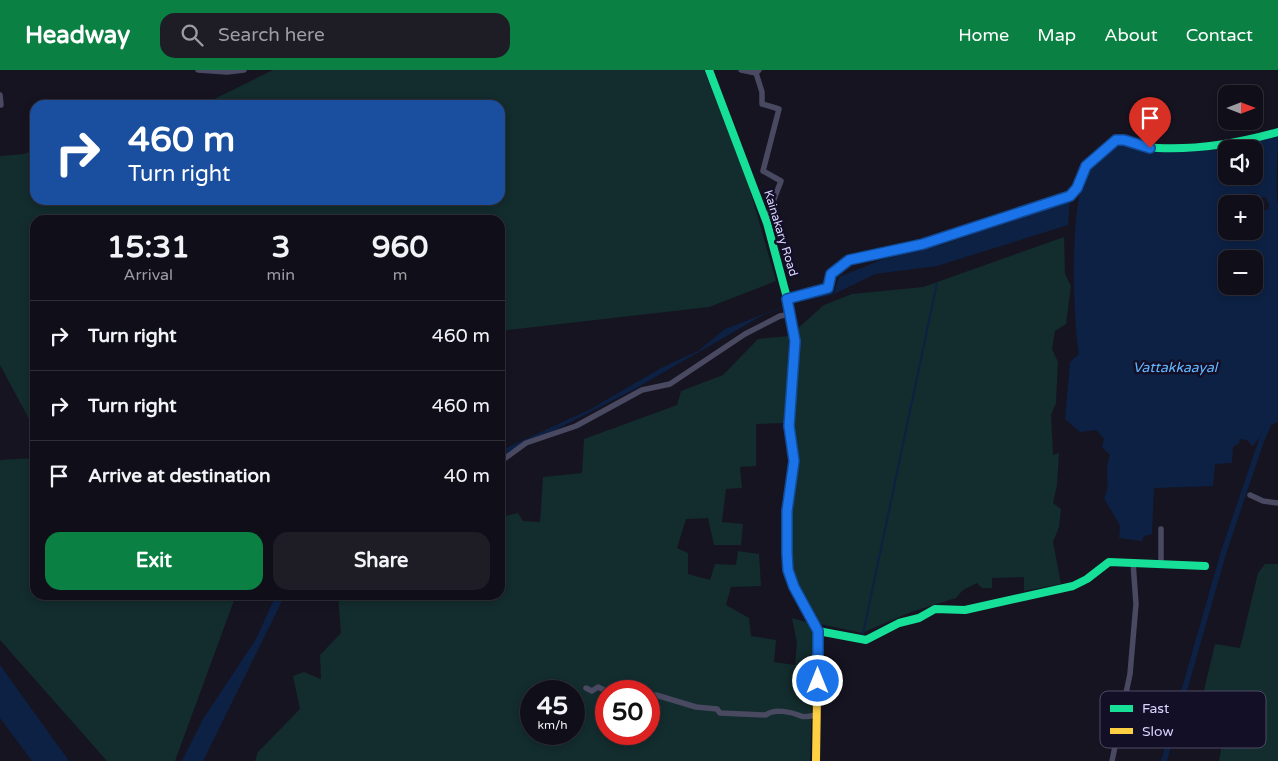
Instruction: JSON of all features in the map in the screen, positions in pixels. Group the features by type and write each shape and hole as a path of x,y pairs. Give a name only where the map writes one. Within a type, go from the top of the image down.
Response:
{"street":[{"path":"198,70 227,72 244,70"},
{"name":"Kainakary Road","path":"709,70 766,220 791,311 795,341 789,426 794,461 787,511 787,553 788,570 794,587 818,631 816,761"},
{"path":"741,70 757,72 762,92 762,104 779,109 763,171 781,181 766,220"},
{"path":"0,95 1,105"},
{"path":"788,300 828,288 831,274 849,260 923,244 1070,196 1077,188 1086,166 1116,140 1124,140 1150,148 1201,148 1263,137 1278,132"},
{"path":"505,458 526,443 576,426 642,390 670,384 745,334 791,311"},
{"path":"1250,495 1263,501 1278,503"},
{"path":"1161,529 1161,564"},
{"path":"818,631 866,640 899,623 919,618 935,609 965,610 1073,586 1087,579 1109,562 1205,566"},
{"path":"1126,691 1130,674 1136,604 1137,562"},
{"path":"586,688 592,690 595,688"},
{"path":"660,696 696,707 717,709 720,713 766,715 772,712 796,712 801,716 817,714"},
{"path":"1112,761 1115,748"}],"green space":[{"path":"273,70 704,70 748,183 776,281 709,307 505,330 505,215 30,215 30,421 0,365 0,156 30,152 30,205 505,205 505,100 212,100"},
{"path":"1064,237 1065,274 1071,286 1066,324 1055,331 1052,349 1058,362 1056,403 1051,415 1053,455 1059,453 1057,485 1053,503 1061,509 1059,527 1053,542 1061,584 1024,591 1024,577 992,578 992,588 982,588 977,583 963,590 956,598 911,612 862,633 820,624 797,581 792,567 790,537 791,503 800,461 792,425 797,329 824,305 852,294 923,287"},
{"path":"789,336 784,423 756,424 756,466 740,467 742,488 726,489 722,522 743,524 741,545 714,545 708,518 686,519 677,548 688,553 688,574 710,580 715,564 736,565 738,551 759,554 761,586 731,587 726,605 749,618 751,636 776,640 774,662 795,665 797,643 792,618 810,623 814,637 810,761 255,761 258,752 300,709 293,676 304,672 321,679 320,655 341,633 338,600 505,600 505,516 518,513 523,521 540,522 543,477 582,473 584,439 677,405 681,391 723,375 758,339"},
{"path":"30,458 30,600 234,600 175,761 107,761 0,640 0,460"},
{"path":"1265,564 1278,564 1278,761 1219,761 1221,748 1266,748 1266,691 1204,690 1215,644 1240,648 1258,573"}],"water":[{"name":"Vattakkaayal","path":"1278,135 1278,422 1268,426 1253,446 1247,440 1240,439 1239,443 1233,447 1232,463 1215,464 1213,486 1154,488 1152,534 1144,536 1142,541 1119,538 1120,526 1104,498 1107,488 1107,467 1110,455 1102,447 1104,439 1096,430 1080,432 1065,419 1070,362 1079,354 1075,316 1074,262 1077,209 1081,188 1090,170 1115,143 1151,151 1218,150 1218,185 1263,185 1263,140 1259,140"},
{"path":"1070,199 1068,225 937,266 875,274 832,295 797,302 763,315 633,390 505,455 505,449 591,409 661,368 698,351 725,329 803,299 834,293 839,277 881,260 945,244"},
{"path":"274,600 283,600 203,761 182,761 203,719 256,639"},
{"path":"0,665 69,761 32,761 0,718"}],"waterway":[{"path":"863,634 937,283"},
{"path":"1184,691 1224,551 1268,426"},
{"path":"1164,761 1168,748"}],"traffic: fast":[{"path":"709,70 767,223 790,309 795,341 789,426 795,461 787,515"},
{"path":"1031,209 1070,196 1075,192 1086,165 1116,139 1158,148 1189,148 1234,142 1278,132"},
{"path":"818,631 866,640 899,623 919,618 935,609 965,610 1073,586 1087,579 1109,562 1205,566"}],"traffic: slow":[{"path":"787,299 828,288 831,274 849,260 923,244 1031,209"},
{"path":"787,515 788,570 794,587 818,631 816,761"}],"route":[{"path":"818,681 818,631 811,616 800,601 788,570 787,511 794,461 789,426 789,409 795,341 787,299 828,288 831,274 849,260 904,249 965,232 1070,196 1077,188 1082,171 1113,141 1120,139 1150,148"}]}
